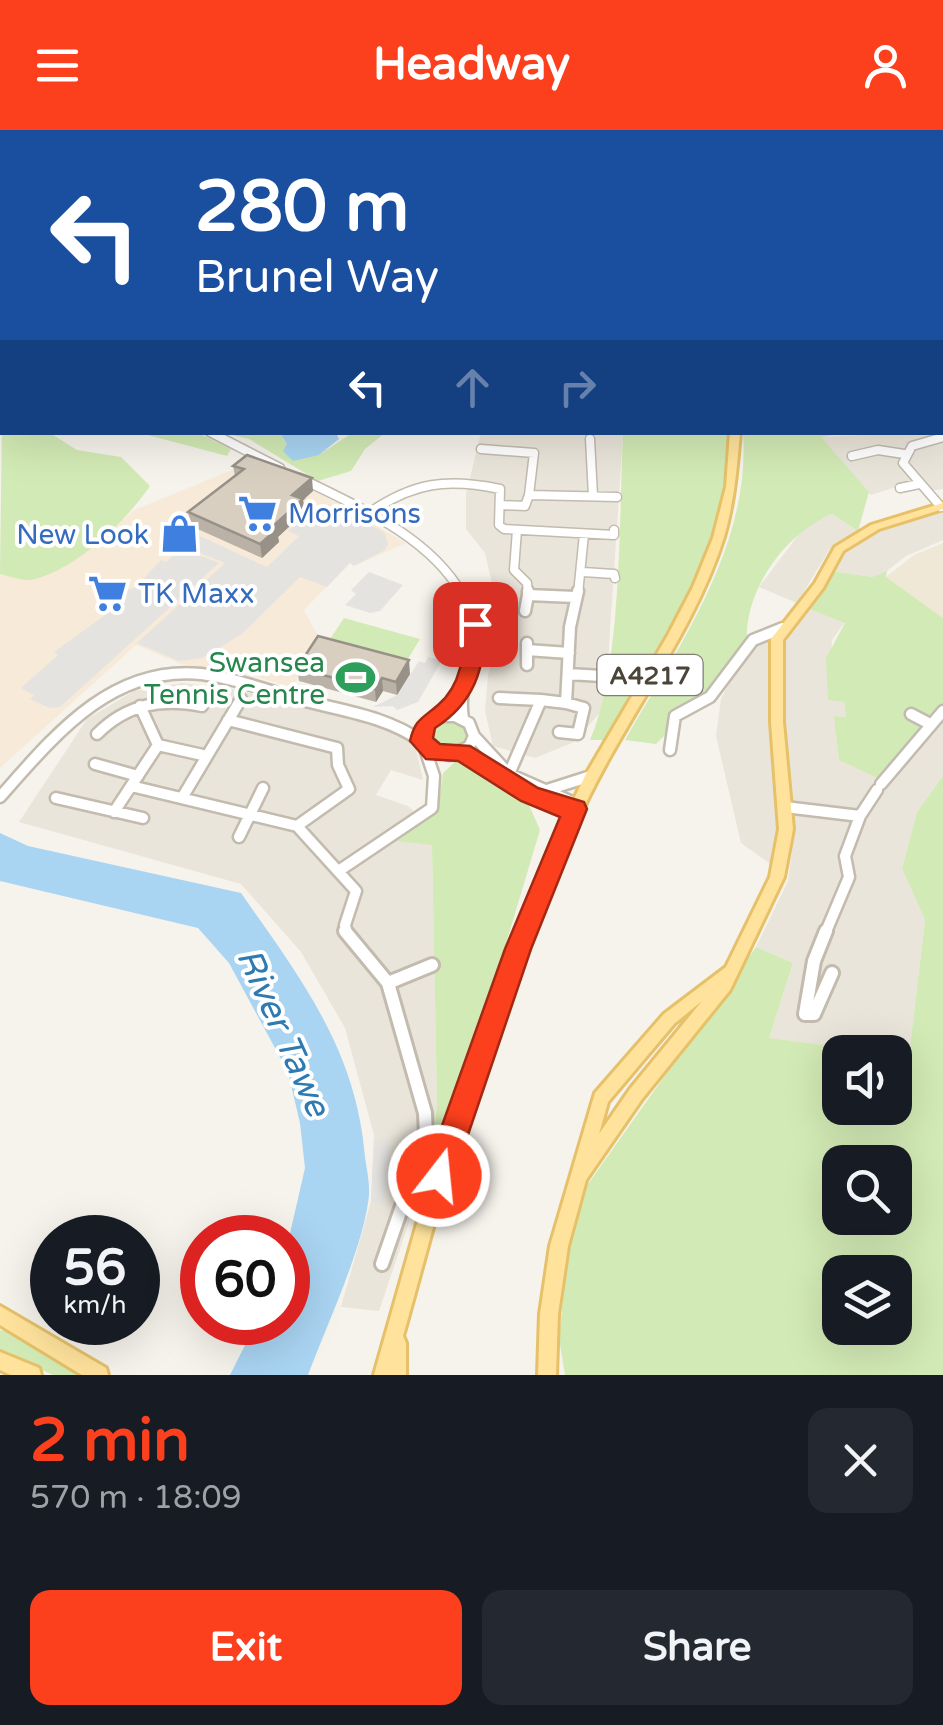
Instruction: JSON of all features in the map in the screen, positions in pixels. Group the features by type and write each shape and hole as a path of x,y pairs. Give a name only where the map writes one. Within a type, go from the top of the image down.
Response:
{"main road":[{"name":"A4217","path":"383,1375 449,1139 518,949 576,809 696,593 720,539 734,481 735,435"},
{"path":"580,1174 636,1094 715,999 768,902 780,868 785,807 775,660 783,628 824,576 836,552 862,535 942,506"},
{"path":"547,1375 549,1314 560,1246 593,1118 612,1083 669,1019 732,968"},
{"path":"0,1315 99,1375"},
{"path":"0,1325 29,1335"},
{"name":"A4217","path":"396,1375 398,1326"},
{"path":"0,1361 32,1375"}],"street":[{"path":"216,435 369,514 444,570 472,610 476,643 462,692 463,718 509,774 570,801 576,809"},
{"path":"942,506 903,463 904,454 915,444 943,437"},
{"path":"590,439 593,496"},
{"path":"853,440 865,452"},
{"path":"481,449 534,453 526,506 500,505"},
{"path":"852,456 865,452 904,454"},
{"path":"369,514 412,484 428,479 500,489 500,528 614,535 614,530"},
{"path":"900,488 920,484"},
{"path":"529,495 616,497"},
{"path":"518,530 514,570 527,583 525,611"},
{"path":"566,703 576,597 583,572 584,534"},
{"path":"583,572 614,574 615,578"},
{"path":"528,596 576,597"},
{"path":"670,750 675,716 714,693 735,655 752,640 783,628"},
{"path":"527,665 527,646 570,653"},
{"path":"0,797 92,700 141,679 202,674 373,718 449,756"},
{"path":"568,674 602,676"},
{"path":"340,870 428,813 435,798 434,776 421,730 462,692"},
{"path":"499,698 584,708 578,734 559,732"},
{"path":"182,798 240,699"},
{"path":"97,734 117,716 140,706 175,700 202,706"},
{"path":"509,774 541,700"},
{"path":"140,706 158,745"},
{"path":"832,973 814,1014 804,1014 814,961 849,878 845,856 860,816 878,787 943,710"},
{"path":"911,714 930,724"},
{"path":"373,718 463,718"},
{"path":"228,720 337,748 338,765 349,789 297,826"},
{"path":"434,776 449,756 462,752 474,736"},
{"path":"158,745 207,756"},
{"path":"114,812 158,745"},
{"path":"462,752 530,794 565,810 576,809"},
{"path":"95,764 182,798 297,826 340,870 358,897 346,918 346,932 388,983 425,1112 426,1137 382,1264"},
{"path":"543,791 594,774"},
{"path":"239,837 263,788"},
{"path":"56,798 143,818"},
{"path":"785,807 860,816"},
{"path":"388,983 432,965"}],"shaded area":[{"path":"481,435 623,435 605,707 574,742 535,758 493,746 485,711 488,675 502,627 485,553 466,529 466,494"},
{"path":"943,435 943,489 929,491 918,480 871,495 820,437"},
{"path":"247,464 318,492 406,543 354,566 350,563 304,610 320,640 292,687 239,672 181,664 136,645 0,768 0,574 30,580 71,561 134,510"},
{"path":"328,504 384,532 388,544 385,550 354,566 350,563 327,587 300,577 242,634 202,658 179,661 137,643 225,563 184,547 198,535 267,567 299,536 288,531 315,507 322,509"},
{"path":"943,512 943,540 906,556 887,571 872,577 831,571 838,555 847,547 904,520"},
{"path":"832,514 858,531 829,550 797,603 759,587 806,525"},
{"path":"943,543 943,618 886,577 914,555"},
{"path":"181,548 219,563 60,707 49,708 30,699 34,695 21,688 58,655 54,652 104,616 100,613 127,595 124,592 136,587 161,560 166,562"},
{"path":"369,572 403,585 380,611 370,613 345,605 356,594 351,590"},
{"path":"807,608 845,622 832,640 828,699 844,702 846,717 835,716 839,760 943,715 943,776 917,812 902,867 925,920 911,1035 822,1035 822,1045 769,1038 793,963 756,947 788,881 795,829 787,767 783,646"},
{"path":"773,636 779,820 773,866 741,843 716,736 721,699 745,652"},
{"path":"428,657 442,660 418,702 397,710 393,706 373,707 397,695 419,661 425,663"},
{"path":"182,683 235,689 413,736 423,780 391,770 376,795 408,806 426,822 399,840 432,844 437,1104 432,1154 379,1311 341,1307 371,1201 374,1135 345,1028 301,952 241,884 19,822 87,719 134,691"},
{"path":"389,1139 390,1178 383,1204 371,1201 374,1140"}],"green space":[{"path":"2,435 53,435 77,450 121,457 150,486 98,543 65,566 31,580 0,574"},
{"path":"148,435 202,435 231,449 227,456"},
{"path":"232,435 281,435 287,444 319,455 349,435 382,435 365,449 351,471 318,481 249,439"},
{"path":"623,435 727,435 727,472 706,552 667,632 604,740 590,740 608,674 619,549"},
{"path":"743,435 834,435 821,437 869,492 858,531 832,514 798,535 759,585 748,624 747,644 735,655 714,693 675,716 672,728 656,744 625,740 707,593 736,515"},
{"path":"831,571 872,577 887,571 886,577 943,618 943,707 882,780 839,760 834,716 846,717 844,702 828,700 826,658 845,623 807,608"},
{"path":"344,618 420,639 402,669 324,648"},
{"path":"452,720 467,729 465,744 453,751 430,745 428,731 433,724"},
{"path":"466,758 492,784 529,805 540,830 487,1007 444,1134 432,1154 437,1104 432,845 397,841 438,811 443,773 458,759"},
{"path":"943,776 943,1375 565,1375 559,1339 568,1249 583,1191 756,947 793,963 769,1038 822,1045 822,1125 912,1125 911,1035 925,920 902,868 917,812"},
{"path":"0,1330 82,1375 53,1375 0,1351"}],"water":[{"path":"281,435 337,435 339,439 319,455 293,461 283,451 287,444"},
{"name":"River Tawe","path":"0,833 28,846 241,893 304,986 338,1049 350,1082 360,1118 369,1191 358,1245 308,1375 230,1375 245,1345 310,1345 310,1215 294,1215 305,1168 288,1072 229,963 198,928 0,881"}],"building":[{"name":"Morrisons","path":"247,455 312,478 292,495 303,499 272,527 277,529 260,544 188,512 244,469 233,466"},
{"path":"318,636 409,660 396,682 382,678 375,689 297,668"}],"place":[{"name":"Morrisons","path":"258,513"},
{"name":"New Look","path":"179,534"},
{"name":"TK Maxx","path":"108,593"},
{"name":"Swansea Tennis Centre","path":"355,678"}],"route":[{"path":"439,1176 518,949 576,809 565,810 530,794 462,752 449,756 434,753 421,741 425,724 446,711 462,692 475,655 475,624"}]}
